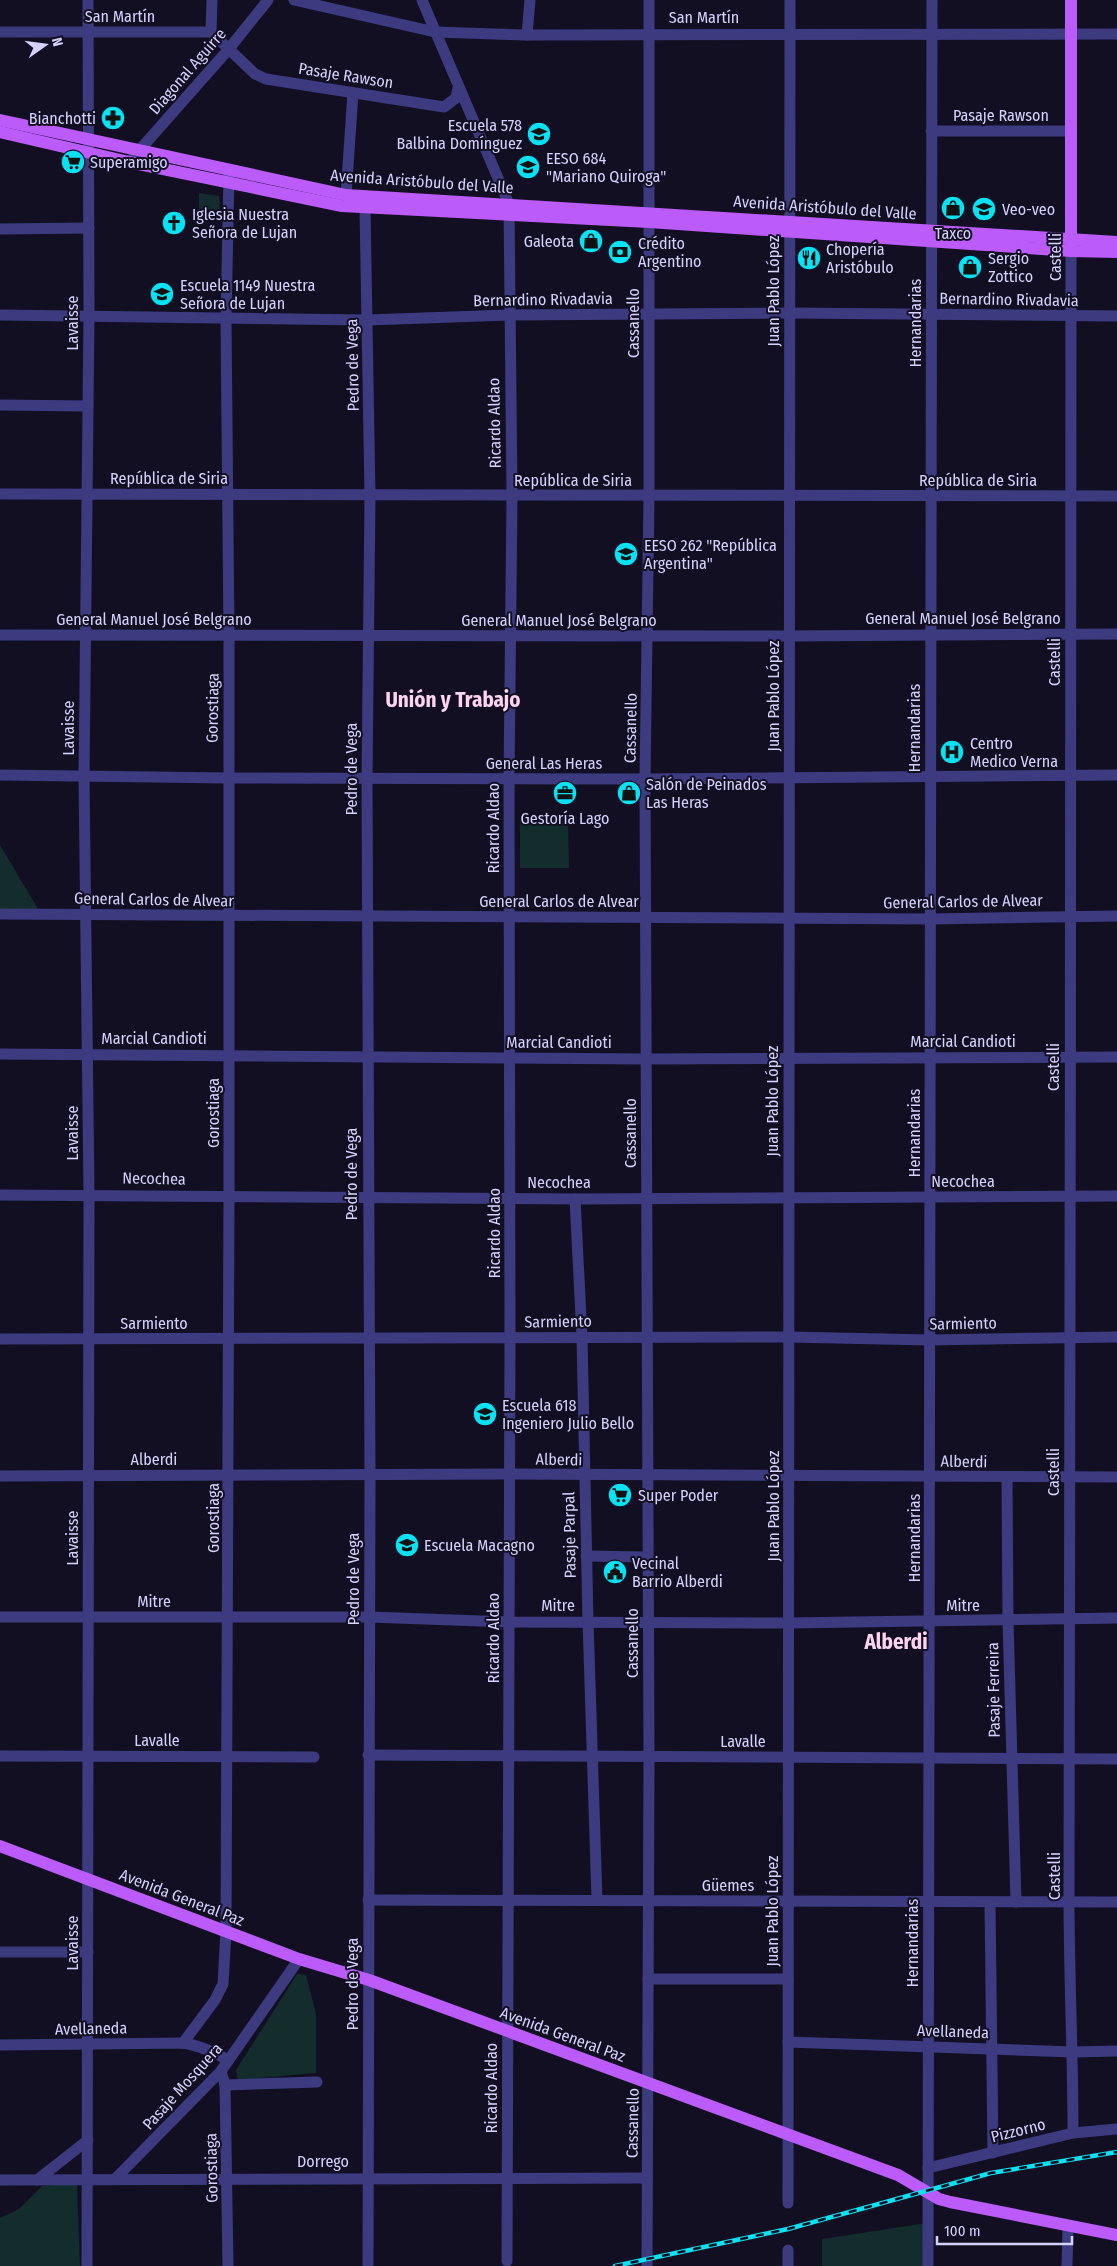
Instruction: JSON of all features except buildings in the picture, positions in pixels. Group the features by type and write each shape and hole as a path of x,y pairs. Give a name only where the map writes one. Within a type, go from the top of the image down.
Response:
{"main road":[{"name":"Castelli","path":"1071,0 1071,246"},
{"name":"Avenida Aristóbulo del Valle","path":"0,120 88,147"},
{"name":"Avenida Aristóbulo del Valle","path":"0,132 88,147 228,177 342,206 509,210"},
{"name":"Avenida Aristóbulo del Valle","path":"228,177 346,196 509,210 790,226 1071,246 1117,252"},
{"name":"Avenida Aristóbulo del Valle","path":"1071,246 1117,242"},
{"name":"Avenida General Paz","path":"0,1846 299,1959 369,1980 898,2174 950,2202 1117,2235"}],"street":[{"name":"Lavaisse","path":"87,2266 89,1194 84,776 89,316 88,0"},
{"path":"210,32 212,0"},
{"name":"Diagonal Aguirre","path":"133,157 228,50 268,0"},
{"name":"San Martín","path":"294,0 435,32 527,35 790,33 1117,34"},
{"path":"422,0 509,210"},
{"path":"527,35 530,0"},
{"name":"Cassanello","path":"646,2266 649,2083 647,1901 649,1757 645,779 649,496 649,0"},
{"name":"Juan Pablo López","path":"788,2203 790,1757 788,1058 790,0"},
{"name":"Hernandarias","path":"928,2266 932,0"},
{"name":"San Martín","path":"0,32 210,32"},
{"name":"Pasaje Rawson","path":"210,32 255,74 266,79 444,107 456,98 458,88"},
{"path":"354,94 346,196 365,208"},
{"name":"Pasaje Rawson","path":"931,131 1071,131"},
{"name":"Gorostiaga","path":"183,2043 215,2000 223,1984 226,1932 229,1617 229,635 226,320 228,177"},
{"name":"Pedro de Vega","path":"365,208 370,496 366,779 370,1476 368,2266"},
{"name":"Ricardo Aldao","path":"507,2261 510,1474 508,1058 512,496 509,210"},
{"path":"0,229 89,228"},
{"name":"Castelli","path":"1071,246 1069,1197 1071,1759 1069,1902 1074,2133"},
{"name":"Bernardino Rivadavia","path":"0,315 226,320 367,320 509,315 790,313 1117,316"},
{"path":"0,405 88,406"},
{"name":"República de Siria","path":"0,494 1117,496"},
{"name":"General Manuel José Belgrano","path":"0,635 789,636 1117,634"},
{"name":"General Las Heras","path":"0,774 366,779 1117,775"},
{"name":"General Carlos de Alvear","path":"0,914 930,919 1117,916"},
{"name":"Marcial Candioti","path":"0,1054 646,1059 1117,1057"},
{"name":"Necochea","path":"0,1195 89,1194 575,1199 1117,1196"},
{"name":"Pasaje Parpal","path":"575,1199 582,1337 586,1556 594,1758 597,1900"},
{"name":"Sarmiento","path":"0,1339 789,1337 929,1340 1117,1337"},
{"name":"Alberdi","path":"0,1476 510,1474 584,1476 1117,1477"},
{"name":"Pasaje Ferreira","path":"1007,1478 1008,1620 1016,1902"},
{"path":"586,1556 647,1556"},
{"name":"Mitre","path":"0,1617 369,1617 509,1622 789,1623 1117,1618"},
{"name":"Lavalle","path":"368,1755 509,1758 1117,1759"},
{"name":"Lavalle","path":"0,1756 314,1756"},
{"name":"Güemes","path":"368,1900 1117,1902"},
{"path":"990,1902 993,2153"},
{"path":"0,1952 88,1952"},
{"name":"Pasaje Mosquera","path":"115,2179 221,2071 299,1959"},
{"path":"648,1979 788,1979"},
{"name":"Avellaneda","path":"788,2042 1073,2052 1117,2051"},
{"path":"183,2043 194,2045 208,2052 219,2053 228,2061"},
{"name":"Avellaneda","path":"0,2046 183,2043"},
{"name":"Gorostiaga","path":"221,2071 225,2085 228,2266"},
{"path":"225,2085 317,2082"},
{"name":"Pizzorno","path":"928,2168 1074,2133 1117,2129"},
{"path":"37,2180 88,2140"},
{"name":"Dorrego","path":"0,2180 368,2177 647,2178"},
{"path":"1067,2266 1068,2226"},
{"path":"788,2250 788,2266"}],"green space":[{"path":"199,193 219,196 220,213 199,211"},
{"path":"520,819 568,821 569,868 520,868"},
{"path":"0,845 38,909 0,909"},
{"path":"297,1974 306,1975 316,2014 316,2073 238,2080 236,2070"},
{"path":"77,2183 80,2266 0,2266 0,2218 19,2209 42,2186"},
{"path":"927,2223 928,2266 822,2266 822,2239"}],"railway":[{"path":"615,2266 788,2229 991,2173 1117,2152"}],"place":[{"name":"Bianchotti","path":"113,118"},
{"name":"Escuela 578 Balbina Domínguez","path":"539,134"},
{"name":"Superamigo","path":"73,162"},
{"name":"EESO 684 \"Mariano Quiroga\"","path":"528,167"},
{"name":"Taxco","path":"953,208"},
{"name":"Veo-veo","path":"984,209"},
{"name":"Iglesia Nuestra Señora de Lujan","path":"174,223"},
{"name":"Galeota","path":"591,241"},
{"name":"Crédito Argentino","path":"620,252"},
{"name":"Chopería Aristóbulo","path":"809,258"},
{"name":"Sergio Zottico","path":"970,267"},
{"name":"Escuela 1149 Nuestra Señora de Lujan","path":"162,294"},
{"name":"EESO 262 \"República Argentina\"","path":"626,554"},
{"name":"Centro Medico Verna","path":"952,752"},
{"name":"Gestoría Lago","path":"565,793"},
{"name":"Salón de Peinados Las Heras","path":"629,793"},
{"name":"Escuela 618 Ingeniero Julio Bello","path":"485,1414"},
{"name":"Super Poder","path":"620,1495"},
{"name":"Escuela Macagno","path":"407,1545"},
{"name":"Vecinal Barrio Alberdi","path":"615,1572"}],"district":[{"name":"Unión y Trabajo","path":"453,700"},
{"name":"Alberdi","path":"896,1642"}]}
